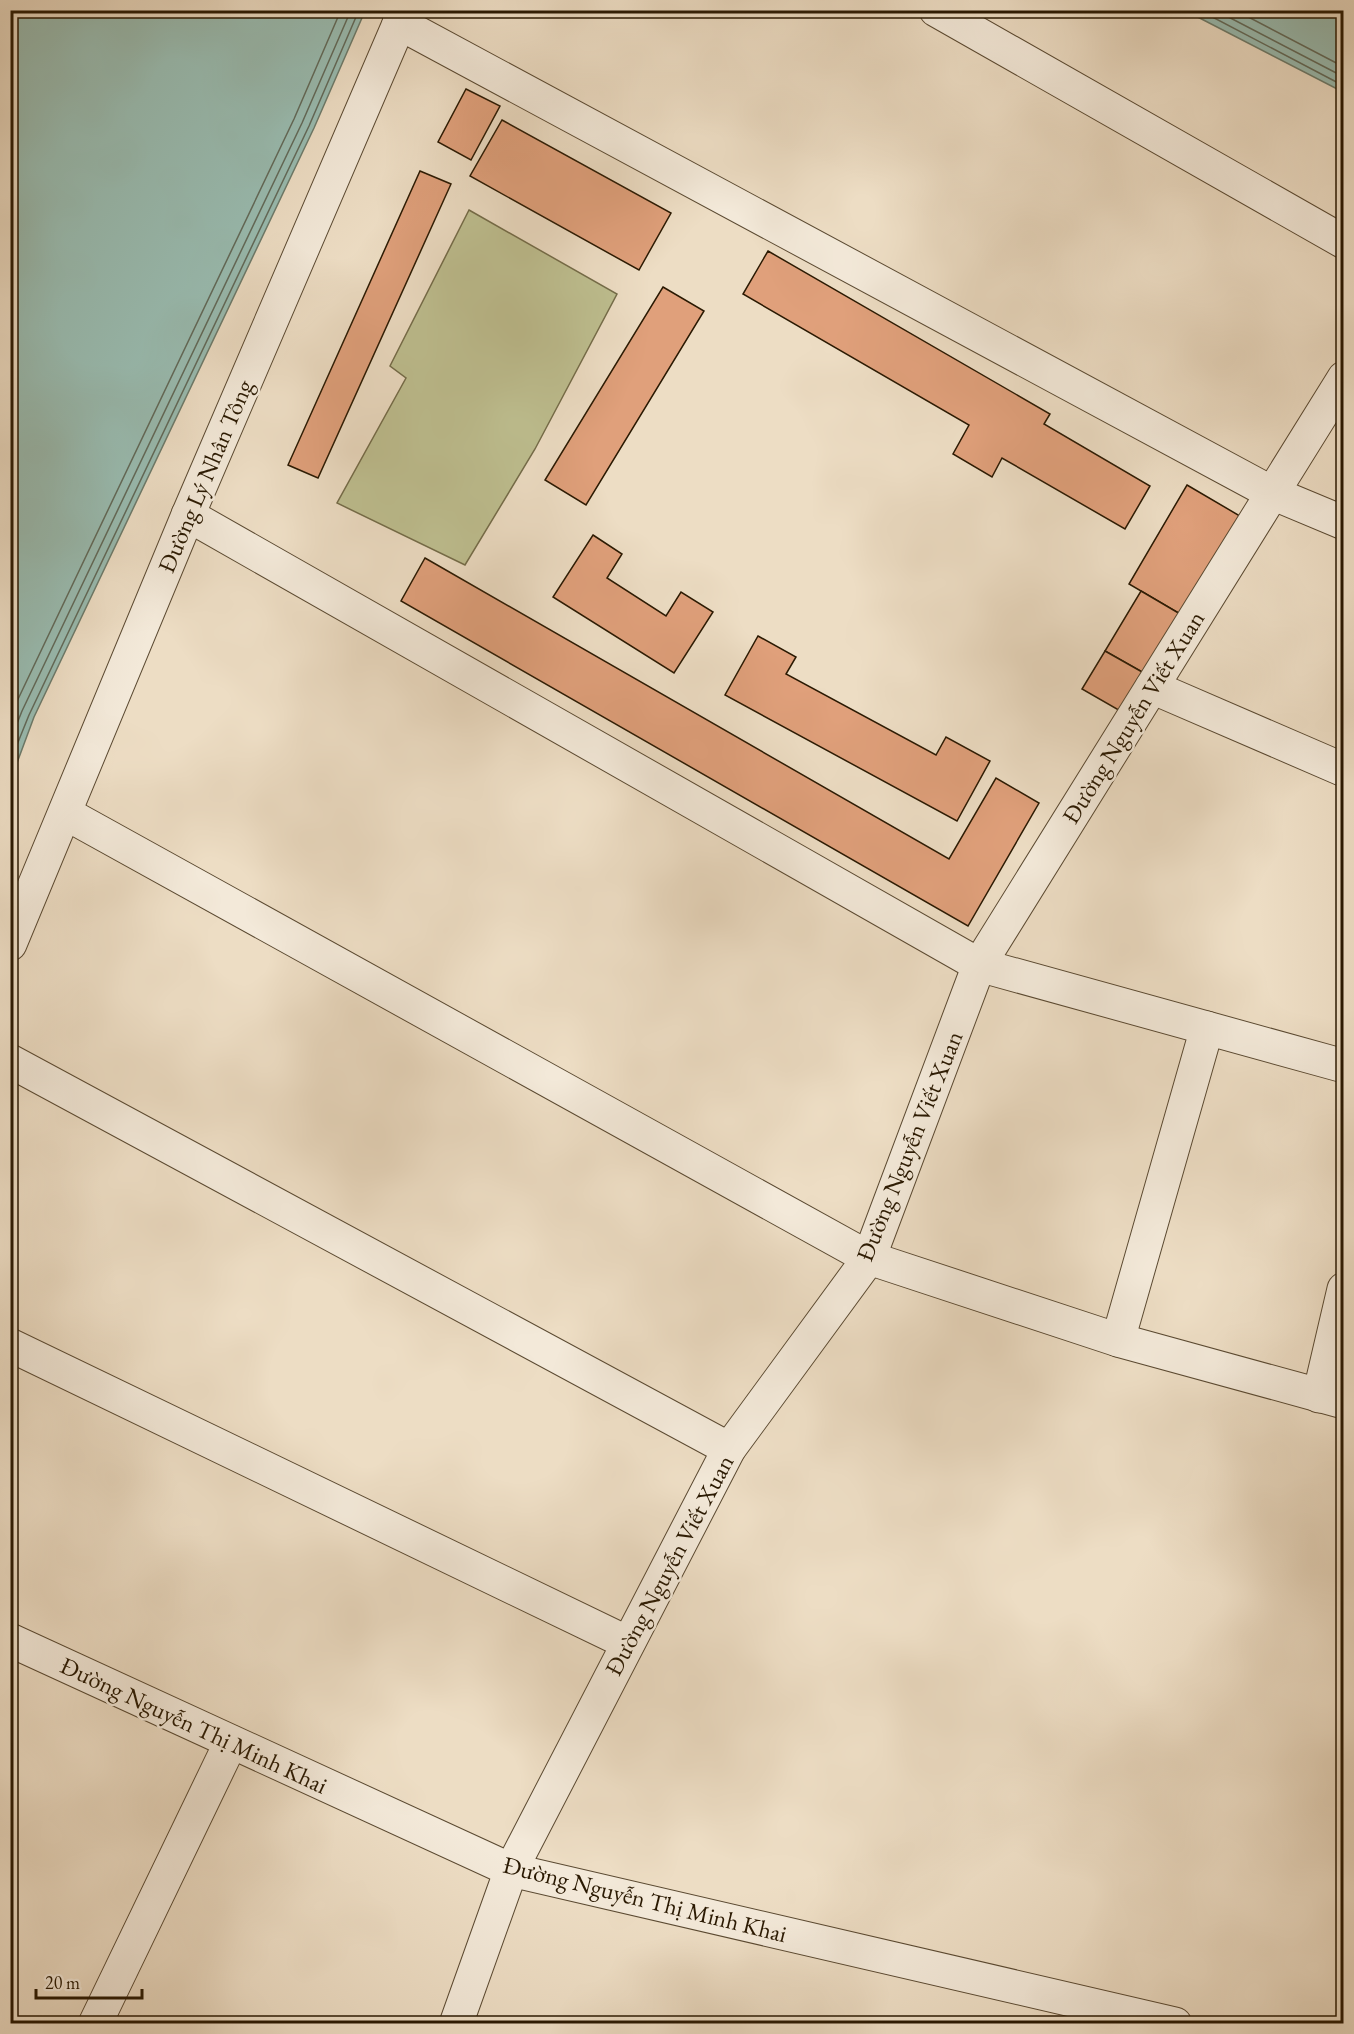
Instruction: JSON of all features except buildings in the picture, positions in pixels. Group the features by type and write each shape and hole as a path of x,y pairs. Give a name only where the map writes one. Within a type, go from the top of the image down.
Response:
{"street":[{"path":"936,10 1344,242"},
{"path":"402,17 1272,493 1344,523"},
{"name":"Đường Lý Nhân Tông","path":"10,944 188,515 402,17"},
{"name":"Đường Nguyễn Viết Xuan","path":"456,2024 510,1870 729,1449 869,1258 979,965 1344,378"},
{"path":"188,515 979,965 1344,1066"},
{"path":"1152,687 1344,770"},
{"path":"65,813 869,1258 1118,1340 1331,1399 1344,1289"},
{"path":"1118,1340 1207,1028"},
{"path":"10,1060 729,1449"},
{"path":"10,1345 628,1643"},
{"name":"Đường Nguyễn Thị Minh Khai","path":"13,1650 231,1742 510,1870 1175,2024"},
{"path":"95,2024 231,1742"}],"green space":[{"path":"469,210 617,294 535,449 465,565 337,503 406,378 390,366"}],"water":[{"path":"11,10 365,11 314,128 34,717 11,779"},
{"path":"1186,11 1343,11 1343,92"}]}
